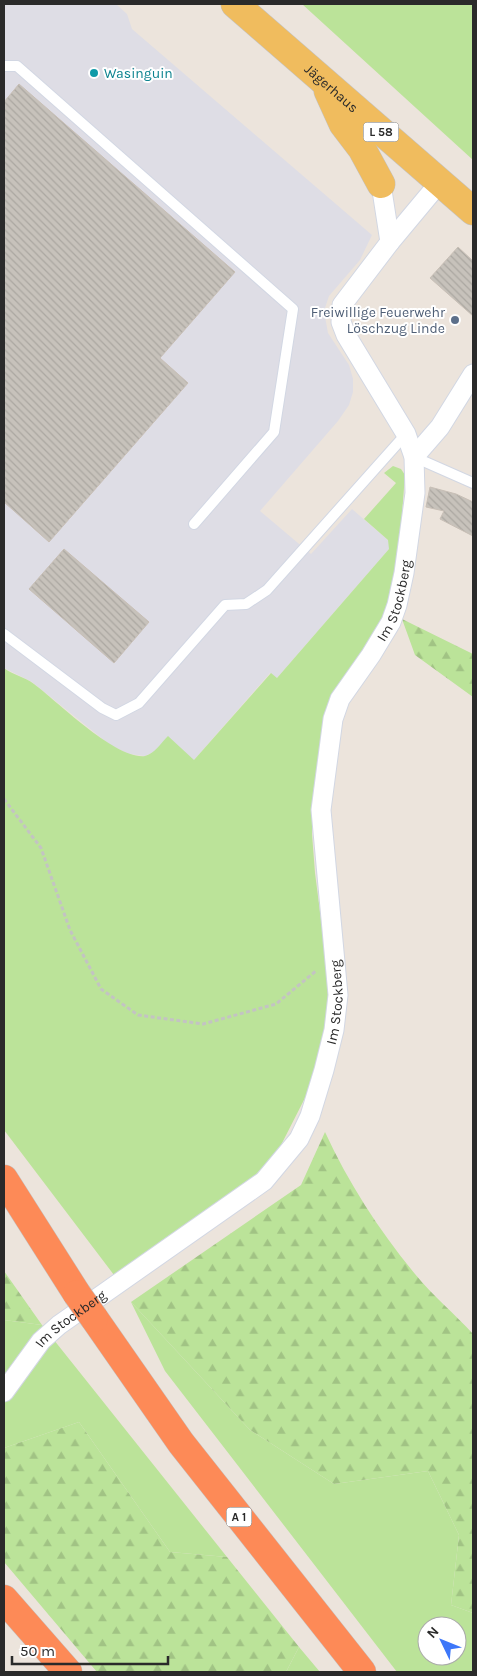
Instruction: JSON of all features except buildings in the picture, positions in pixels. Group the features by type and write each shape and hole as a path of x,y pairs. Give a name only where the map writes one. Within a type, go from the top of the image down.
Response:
{"highway":[{"name":"A 1","path":"4,1179 77,1294 181,1442 362,1672"},
{"path":"4,1599 68,1672"}],"main road":[{"name":"Jägerhaus","path":"235,4 473,211"},
{"path":"324,81 343,124 371,162 382,184"}],"street":[{"name":"Im Stockberg","path":"4,1392 41,1341 59,1326 264,1181 299,1139 310,1116 334,1030 338,995 320,810 333,720 340,699 371,655 390,622 397,605 404,573 415,493 414,457 406,434 341,322 342,305 390,242 440,182"},
{"path":"382,184 390,242"},
{"path":"414,457 440,427 473,374"}],"lane":[{"path":"4,66 17,66 293,308 274,432 194,524"},
{"path":"4,634 102,708 116,715 127,710 139,703 225,605 246,604 267,590 406,434"},
{"path":"414,457 473,483"}],"path":[{"path":"4,800 41,848 70,930 101,989 138,1014 203,1024 276,1004 335,955"}],"shaded area":[{"path":"4,4 116,4 127,14 132,29 372,235 360,260 329,296 324,311 328,333 349,365 353,379 353,392 349,405 338,421 260,511 311,554 352,509 389,541 389,549 277,678 270,673 194,760 154,752 145,756 129,754 110,745 32,682 4,668"}],"green space":[{"path":"302,4 473,4 473,160"},
{"path":"393,466 401,469 405,475 398,566 387,608 368,644 334,694 323,725 313,793 312,834 328,974 328,1006 323,1039 307,1094 279,1149 252,1179 114,1275 4,1130 4,668 34,684 87,728 119,749 133,755 145,756 154,751 168,736 194,760 271,673 277,678 389,549 388,540 364,519 396,483 384,473"},
{"path":"402,619 473,654 473,697 415,655"},
{"path":"325,1132 355,1188 389,1241 422,1282 473,1334 473,1613 451,1605 459,1535 428,1471 334,1484 250,1430 131,1302 301,1185"},
{"path":"4,1271 42,1325 4,1320"},
{"path":"131,1302 250,1430 334,1484 428,1471 459,1535 451,1605 473,1613 473,1672 397,1672 165,1371"},
{"path":"4,1320 42,1325 227,1557 170,1552 79,1422 4,1448"},
{"path":"79,1422 170,1552 227,1557 299,1647 286,1672 97,1672 4,1562 4,1448"},
{"path":"299,1647 320,1672 286,1672"}],"place":[{"name":"Wasinguin","path":"94,73"},
{"name":"Freiwillige Feuerwehr Löschzug Linde","path":"455,320"}]}
